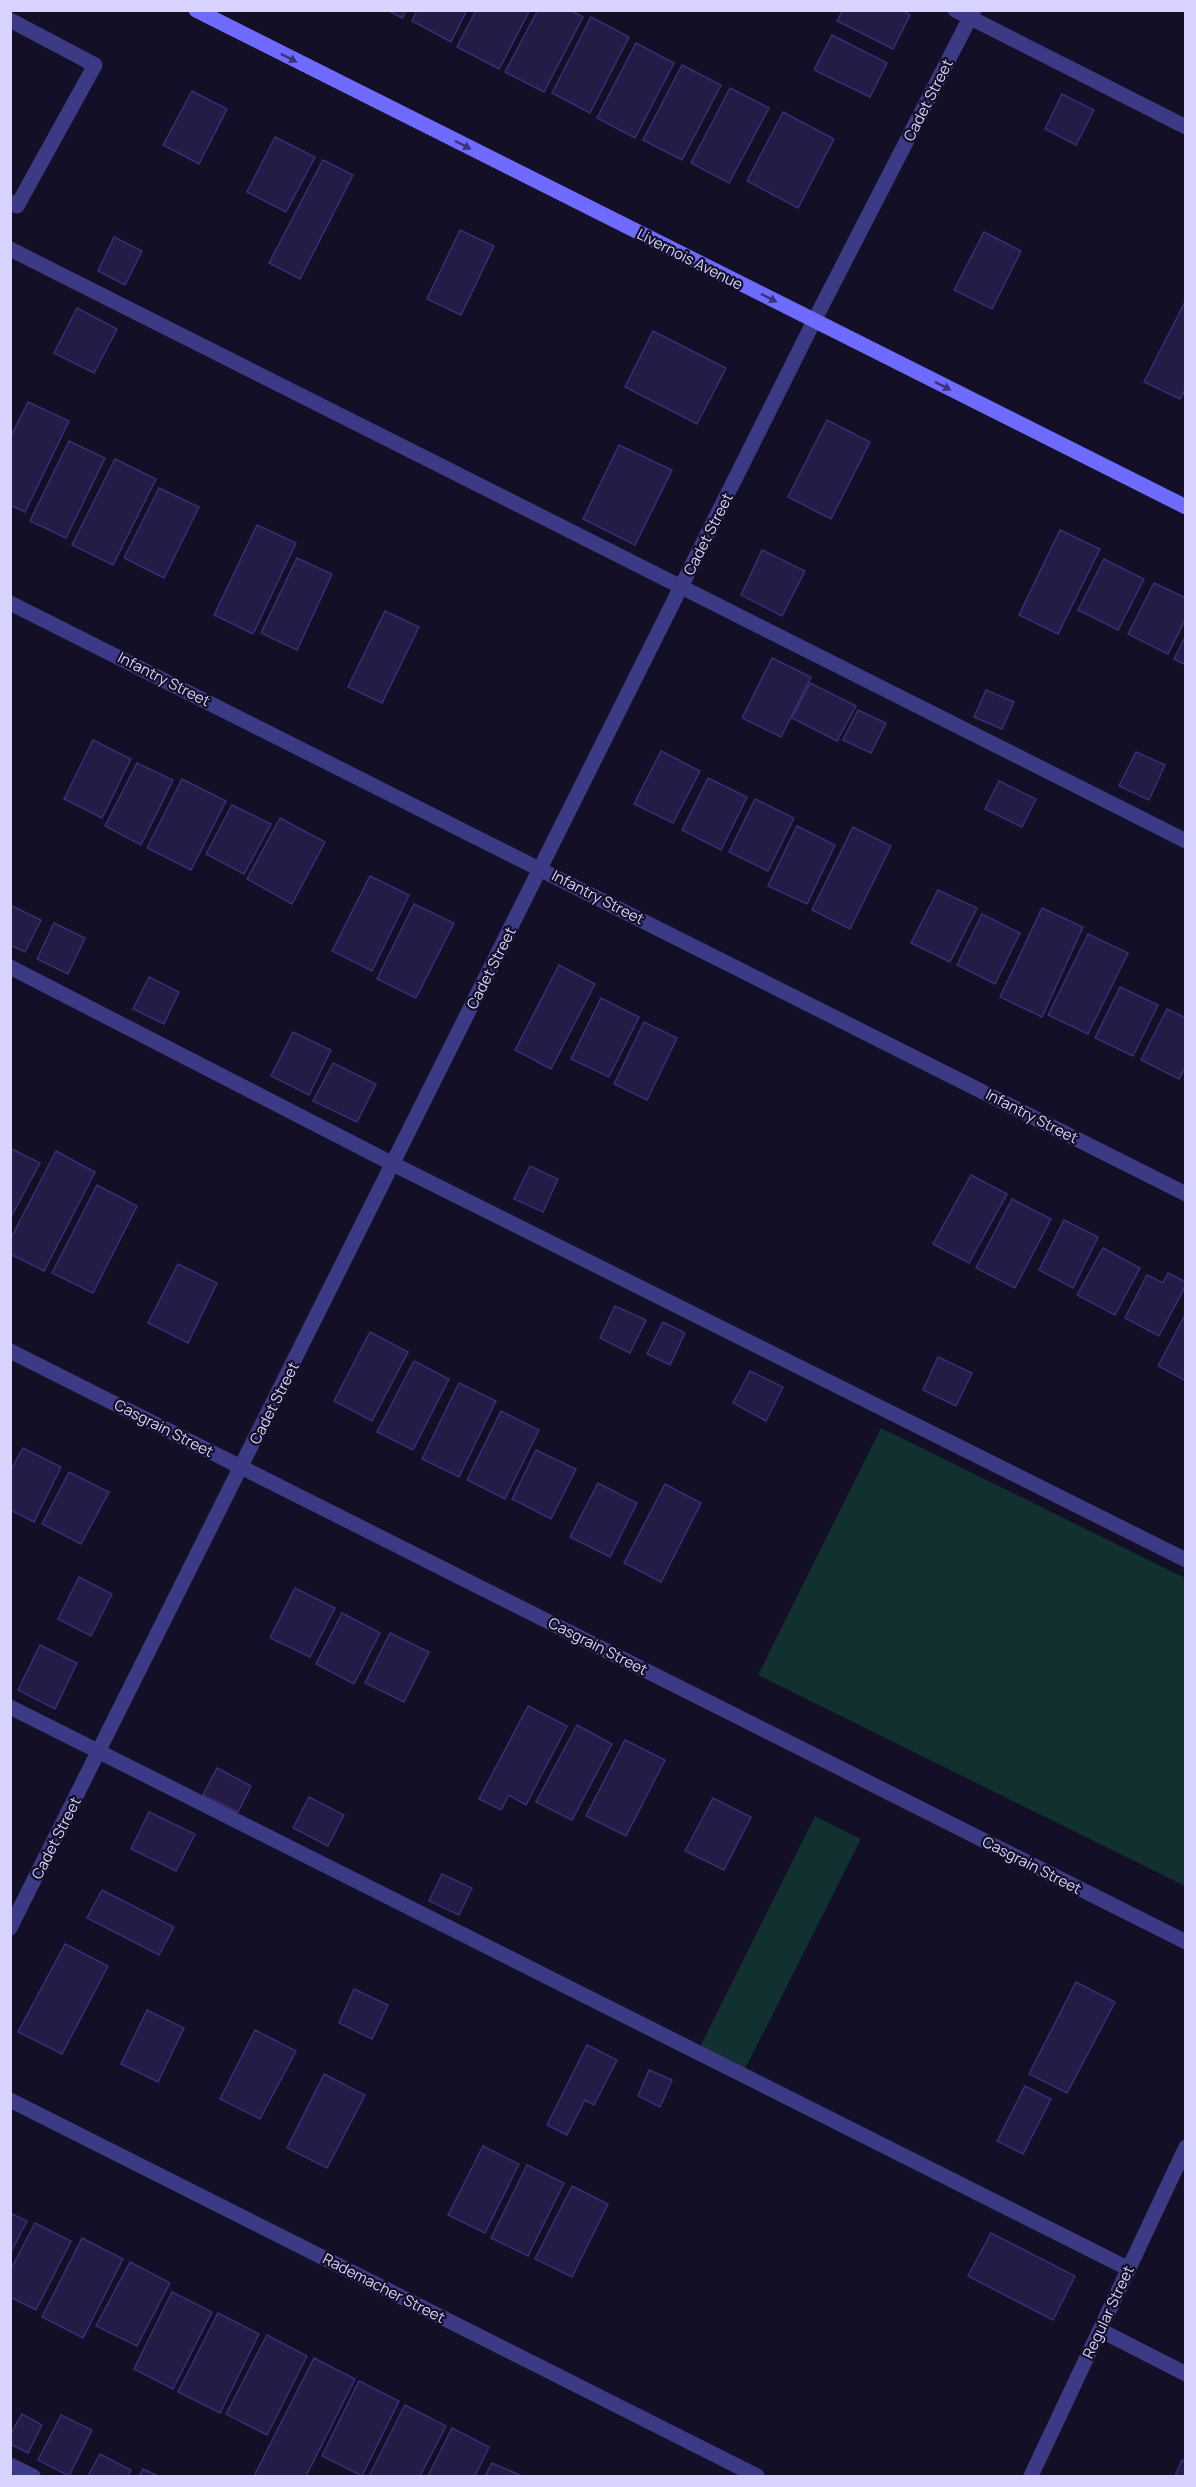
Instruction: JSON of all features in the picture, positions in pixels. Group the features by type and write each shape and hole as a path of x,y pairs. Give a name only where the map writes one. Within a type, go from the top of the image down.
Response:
{"main road":[{"name":"Livernois Avenue","path":"196,10 1185,507"}],"street":[{"path":"955,10 973,14 1185,127"},
{"name":"Cadet Street","path":"10,1928 814,321 973,14"},
{"path":"10,20 95,64 17,206 10,202"},
{"path":"10,249 1185,842"},
{"name":"Infantry Street","path":"10,603 1185,1194"},
{"path":"10,967 393,1164 1185,1560"},
{"name":"Casgrain Street","path":"10,1351 1185,1942"},
{"path":"10,1707 1129,2269"},
{"name":"Rademacher Street","path":"10,2100 757,2476"},
{"name":"Regular Street","path":"1031,2476 1185,2147"},
{"path":"1100,2331 1185,2374"},
{"path":"10,2465 33,2476"}],"green space":[{"path":"881,1428 1185,1578 1185,1886 758,1675"},
{"path":"815,1816 861,1839 745,2069 700,2047"}],"building":[{"path":"387,10 406,10 402,18"},
{"path":"417,10 467,10 451,42 412,21"},
{"path":"476,10 530,10 499,69 457,47"},
{"path":"538,10 570,10 583,17 544,92 505,72"},
{"path":"843,10 902,10 910,15 893,49 837,21"},
{"path":"591,17 629,37 590,113 552,93"},
{"path":"832,35 887,63 870,97 814,70"},
{"path":"636,43 674,63 635,138 597,118"},
{"path":"682,65 721,85 682,160 643,140"},
{"path":"730,88 769,108 729,183 691,163"},
{"path":"192,91 227,109 199,164 163,145"},
{"path":"1062,94 1094,110 1076,145 1045,129"},
{"path":"783,112 834,139 798,208 747,181"},
{"path":"275,137 315,157 286,212 247,192"},
{"path":"323,160 353,175 300,279 269,263"},
{"path":"460,230 494,246 461,315 427,299"},
{"path":"984,232 1021,251 992,309 954,290"},
{"path":"114,237 142,251 125,285 98,271"},
{"path":"1186,300 1186,388 1180,399 1144,382"},
{"path":"77,308 117,329 94,373 54,353"},
{"path":"653,331 726,368 697,424 625,387"},
{"path":"28,402 69,421 25,512 10,505 10,438"},
{"path":"827,420 870,442 831,519 788,497"},
{"path":"69,441 105,458 66,538 30,521"},
{"path":"619,445 672,470 635,545 583,519"},
{"path":"115,459 156,479 113,565 72,545"},
{"path":"159,488 199,507 164,578 124,558"},
{"path":"257,525 296,543 253,634 214,615"},
{"path":"1060,530 1100,549 1058,634 1019,615"},
{"path":"762,550 805,571 782,616 741,595"},
{"path":"297,558 332,574 297,650 261,633"},
{"path":"1104,559 1144,579 1118,630 1078,610"},
{"path":"1154,583 1186,598 1186,618 1168,654 1128,634"},
{"path":"385,611 419,627 382,703 348,687"},
{"path":"1186,635 1186,665 1174,659"},
{"path":"772,658 811,677 781,737 742,718"},
{"path":"810,683 856,706 837,741 792,718"},
{"path":"986,690 1014,702 1002,729 974,717"},
{"path":"858,710 886,723 871,753 843,740"},
{"path":"93,740 131,759 102,818 64,799"},
{"path":"661,751 700,771 673,823 634,804"},
{"path":"1136,752 1165,765 1149,800 1119,786"},
{"path":"137,763 173,780 141,845 105,826"},
{"path":"708,778 747,797 721,850 682,830"},
{"path":"182,779 226,801 191,870 147,848"},
{"path":"999,781 1036,799 1022,827 985,809"},
{"path":"755,799 794,818 768,871 729,852"},
{"path":"232,805 271,824 244,874 206,854"},
{"path":"280,818 325,842 292,904 247,879"},
{"path":"797,826 835,845 807,904 768,886"},
{"path":"853,827 891,846 850,929 812,910"},
{"path":"370,876 409,895 372,971 332,951"},
{"path":"938,890 977,908 950,962 911,943"},
{"path":"414,904 454,923 416,998 377,979"},
{"path":"10,905 41,920 25,952 10,945"},
{"path":"1042,908 1083,927 1042,1017 1000,997"},
{"path":"982,914 1020,933 995,984 957,965"},
{"path":"54,923 85,938 68,974 37,959"},
{"path":"1088,934 1128,953 1088,1034 1048,1015"},
{"path":"559,965 595,984 551,1069 515,1050"},
{"path":"149,977 179,992 164,1024 133,1009"},
{"path":"1120,987 1158,1005 1133,1056 1095,1038"},
{"path":"601,998 639,1017 609,1077 571,1059"},
{"path":"1167,1009 1186,1018 1186,1066 1179,1079 1141,1060"},
{"path":"644,1022 677,1038 647,1100 614,1084"},
{"path":"293,1032 331,1050 309,1095 271,1076"},
{"path":"333,1063 376,1084 357,1122 313,1101"},
{"path":"10,1148 40,1163 10,1219"},
{"path":"56,1151 95,1172 44,1271 10,1254 10,1240"},
{"path":"530,1166 558,1179 543,1212 514,1199"},
{"path":"971,1175 1007,1194 969,1263 933,1244"},
{"path":"97,1185 137,1206 93,1293 52,1273"},
{"path":"1012,1199 1051,1219 1015,1288 976,1268"},
{"path":"1064,1220 1098,1237 1073,1288 1039,1270"},
{"path":"1103,1248 1140,1268 1115,1315 1077,1295"},
{"path":"178,1264 217,1283 188,1343 148,1323"},
{"path":"1168,1273 1186,1282 1186,1285 1159,1336 1125,1318 1147,1275 1163,1283"},
{"path":"615,1306 646,1320 630,1353 600,1338"},
{"path":"1186,1313 1186,1381 1158,1366"},
{"path":"663,1322 685,1333 670,1365 647,1354"},
{"path":"370,1332 408,1352 372,1421 334,1401"},
{"path":"938,1357 972,1373 956,1406 923,1390"},
{"path":"414,1361 449,1379 413,1450 377,1432"},
{"path":"750,1371 783,1387 766,1421 733,1403"},
{"path":"459,1383 496,1401 459,1477 422,1459"},
{"path":"501,1411 539,1430 505,1499 467,1480"},
{"path":"23,1448 61,1467 34,1522 10,1510 10,1472"},
{"path":"536,1450 576,1469 551,1519 512,1499"},
{"path":"69,1472 109,1492 81,1544 42,1524"},
{"path":"598,1483 637,1503 610,1557 570,1537"},
{"path":"665,1484 701,1503 661,1582 624,1563"},
{"path":"79,1577 112,1594 91,1636 58,1619"},
{"path":"295,1588 335,1608 310,1657 270,1638"},
{"path":"342,1613 380,1633 354,1684 316,1664"},
{"path":"390,1633 429,1652 404,1702 365,1683"},
{"path":"40,1645 77,1663 55,1709 18,1690"},
{"path":"528,1706 567,1726 526,1805 509,1795 501,1810 479,1799"},
{"path":"577,1725 612,1744 572,1820 536,1802"},
{"path":"625,1740 665,1760 626,1836 586,1816"},
{"path":"217,1768 251,1786 238,1812 203,1795"},
{"path":"309,1797 344,1815 328,1846 293,1828"},
{"path":"713,1798 751,1817 724,1870 685,1851"},
{"path":"149,1812 195,1834 176,1871 131,1849"},
{"path":"442,1874 472,1888 459,1915 429,1901"},
{"path":"102,1890 174,1927 159,1955 87,1918"},
{"path":"65,1944 108,1966 62,2054 18,2032"},
{"path":"1076,1982 1115,2002 1067,2093 1029,2074"},
{"path":"354,1989 388,2005 372,2039 339,2023"},
{"path":"147,2010 184,2028 158,2082 121,2064"},
{"path":"255,2030 296,2051 260,2119 220,2099"},
{"path":"587,2045 617,2060 594,2105 585,2100 567,2135 547,2125"},
{"path":"649,2070 672,2080 660,2107 638,2096"},
{"path":"324,2074 365,2095 327,2168 287,2148"},
{"path":"1025,2086 1051,2099 1023,2154 997,2141"},
{"path":"483,2146 519,2164 485,2233 448,2215"},
{"path":"527,2165 564,2183 528,2256 491,2238"},
{"path":"572,2186 608,2204 572,2277 535,2259"},
{"path":"10,2213 27,2221 10,2254"},
{"path":"35,2223 71,2241 36,2310 10,2297 10,2271"},
{"path":"991,2233 1075,2276 1053,2320 968,2276"},
{"path":"82,2238 123,2259 83,2338 42,2317"},
{"path":"130,2262 170,2283 137,2346 96,2326"},
{"path":"172,2292 212,2312 173,2389 134,2369"},
{"path":"218,2313 259,2334 220,2413 178,2392"},
{"path":"267,2335 307,2356 267,2435 226,2414"},
{"path":"314,2358 355,2379 306,2476 254,2476"},
{"path":"359,2381 399,2401 362,2476 322,2456"},
{"path":"405,2405 446,2426 420,2476 369,2476"},
{"path":"22,2414 42,2425 28,2453 10,2444 10,2435"},
{"path":"61,2415 92,2430 69,2476 38,2460"},
{"path":"452,2428 489,2447 475,2476 428,2476"},
{"path":"100,2454 131,2470 128,2476 88,2476"},
{"path":"1182,2460 1186,2462 1186,2476 1175,2476"},
{"path":"492,2463 522,2476 485,2476"},
{"path":"143,2469 158,2476 139,2476"}]}
